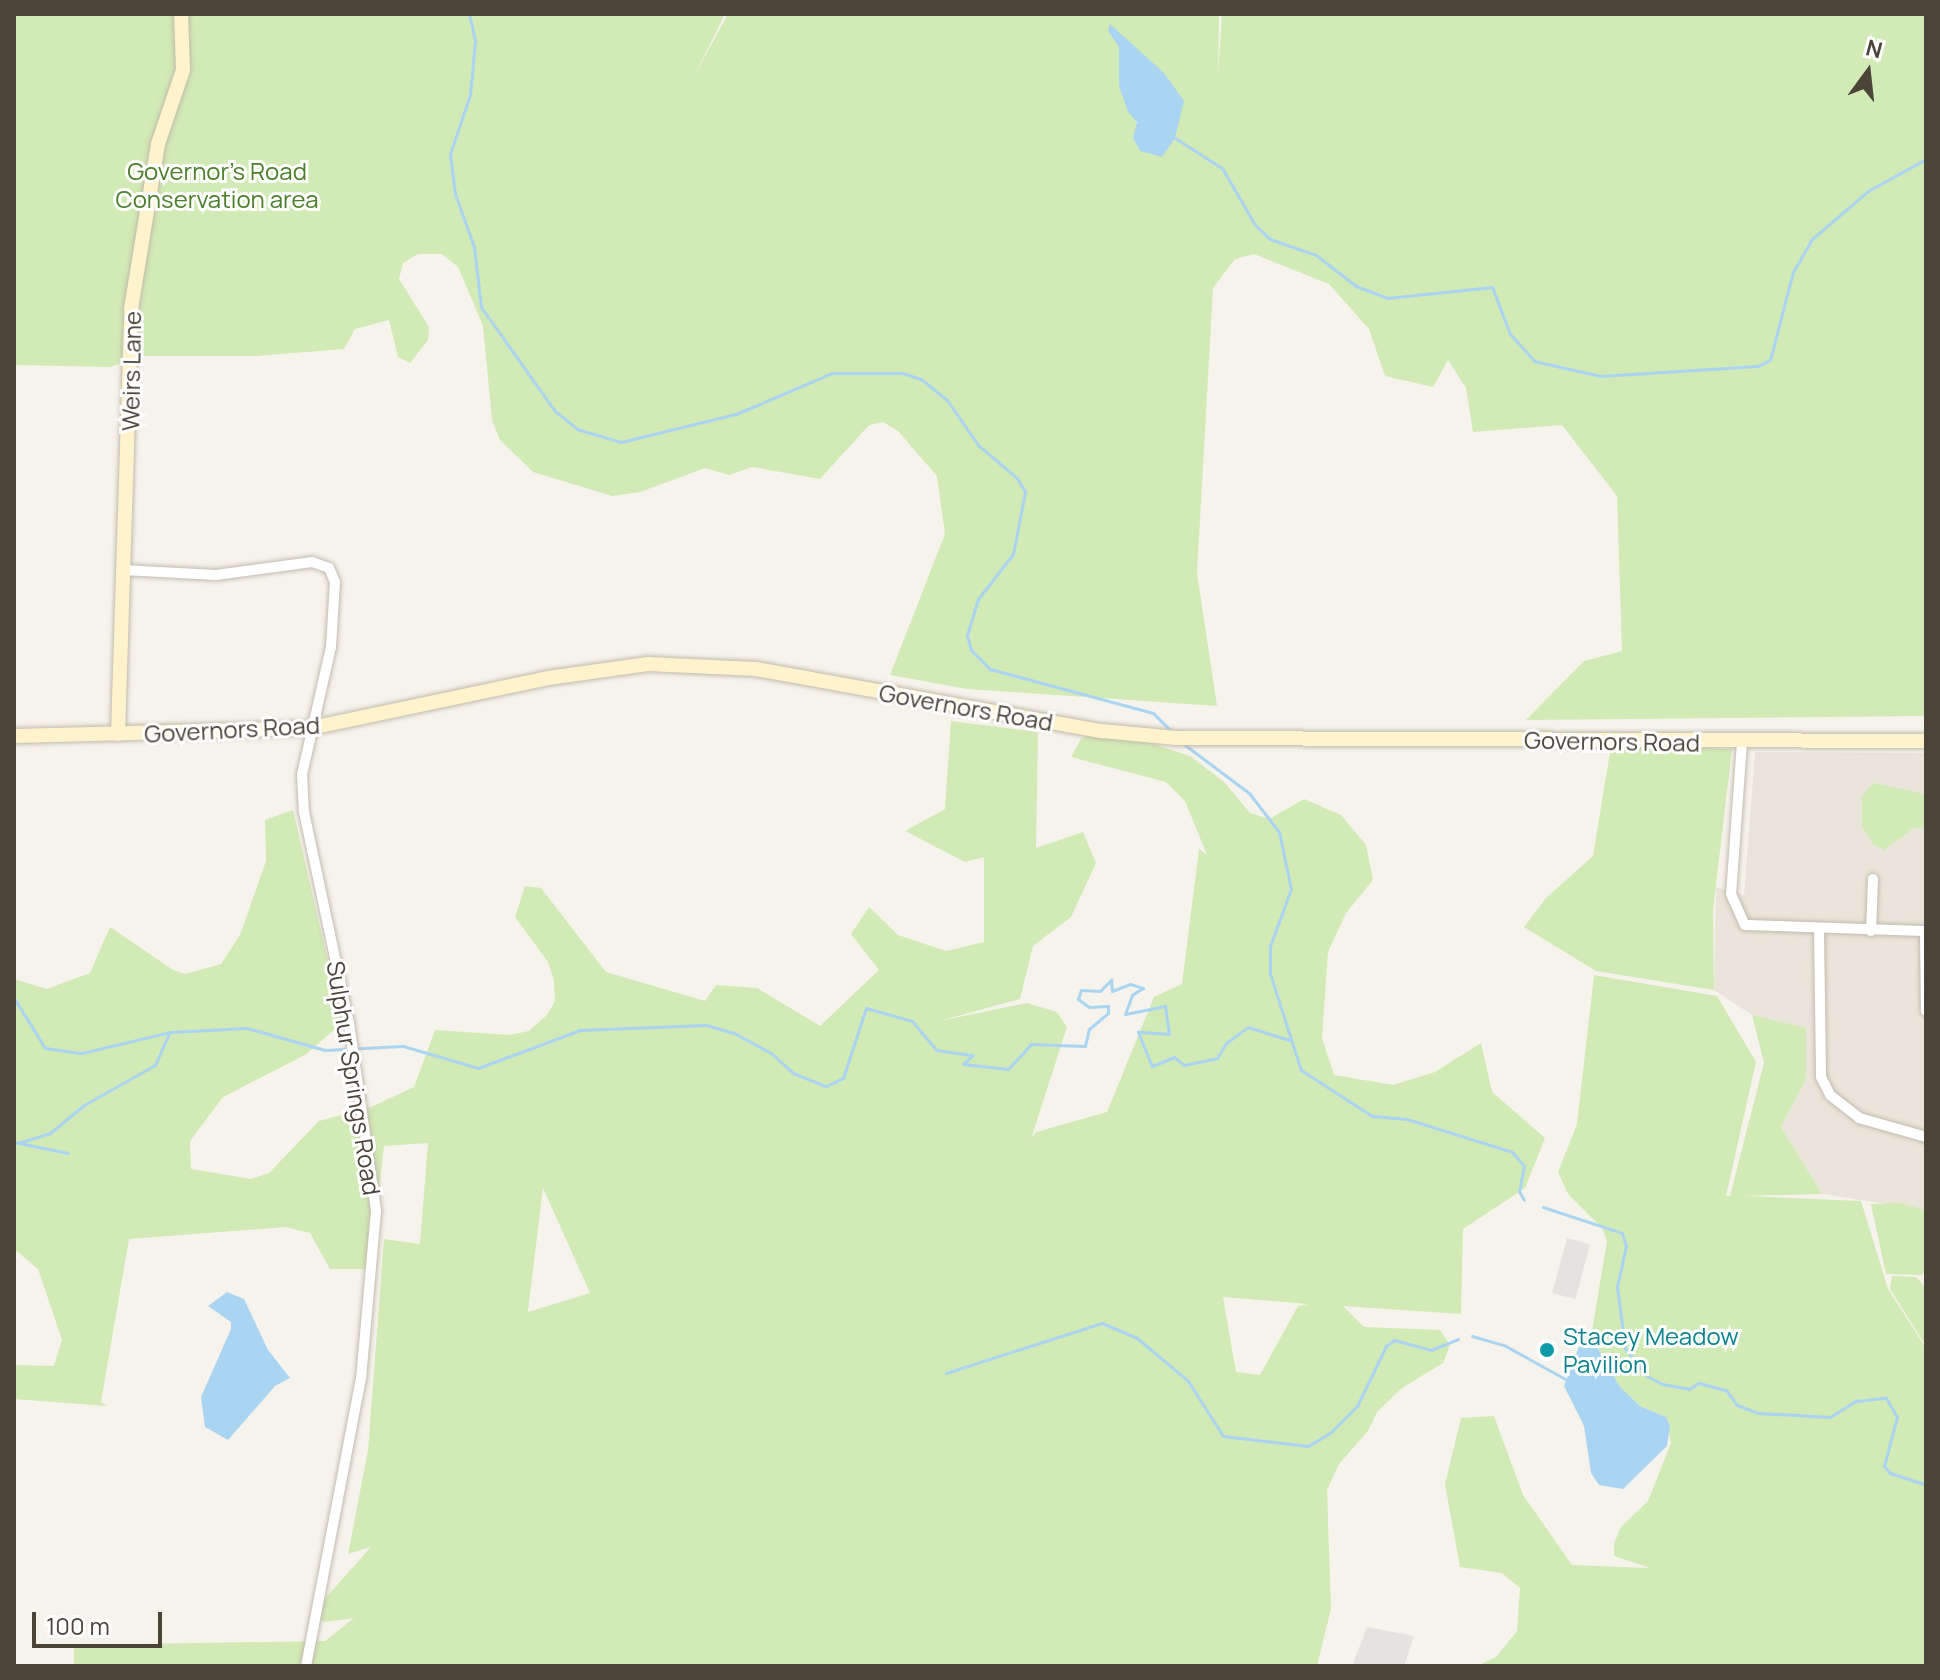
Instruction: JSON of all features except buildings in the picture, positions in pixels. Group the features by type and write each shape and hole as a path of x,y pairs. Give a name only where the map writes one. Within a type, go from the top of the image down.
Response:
{"main road":[{"name":"Weirs Lane","path":"118,734 135,265 158,144 183,70 181,14"},
{"name":"Governors Road","path":"14,736 311,728 548,678 648,664 756,669 1102,731 1177,738 1926,741"}],"street":[{"name":"Sulphur Springs Road","path":"123,570 216,575 299,563 329,568 335,582 329,661 302,775 304,812 354,1053 376,1211 361,1378 306,1666"},
{"path":"1742,742 1731,894 1736,914 1757,928 1926,931 1926,1011"},
{"path":"1871,931 1873,879"},
{"path":"1819,930 1821,1077 1830,1095 1859,1118 1926,1137"}],"shaded area":[{"path":"1755,752 1926,753 1926,1210 1822,1194 1781,1127 1806,1079 1805,1029 1752,1015 1714,990 1716,887 1744,895"},
{"path":"1567,1238 1590,1244 1575,1299 1552,1293"},
{"path":"1367,1627 1414,1636 1404,1666 1352,1666"}],"green space":[{"name":"Governor's Road Conservation area","path":"14,14 725,14 693,78 728,14 1219,14 1218,74 1222,14 1926,14 1926,716 1526,720 1584,661 1622,651 1617,496 1562,425 1473,432 1466,388 1448,360 1433,387 1385,376 1369,329 1329,284 1254,254 1235,259 1213,288 1197,573 1217,706 967,689 890,675 945,534 937,476 898,431 883,422 869,425 820,479 752,467 729,475 705,468 640,492 612,496 533,472 500,440 492,420 483,326 458,267 442,254 418,254 403,263 399,279 429,327 428,340 410,363 398,357 389,320 355,329 344,349 256,356 143,356 110,367 14,365","holes":["1119,46 1153,158 1119,86"]},
{"path":"951,721 1038,732 1036,848 1083,832 1096,863 1071,917 1033,946 1020,999 939,1021 1027,1003 1057,1012 1067,1027 1031,1139 1036,1132 1107,1112 1154,997 1182,984 1199,849 1207,855 1185,801 1166,782 1071,757 1081,739 1102,727 1190,756 1224,782 1250,813 1269,819 1304,799 1341,815 1366,845 1373,880 1346,913 1328,952 1322,1038 1334,1075 1393,1085 1435,1072 1481,1043 1492,1092 1545,1138 1525,1188 1463,1229 1461,1314 1343,1306 1364,1327 1440,1330 1450,1345 1443,1363 1402,1388 1377,1412 1368,1431 1339,1464 1327,1490 1331,1609 1317,1666 74,1666 74,1645 325,1641 354,1618 324,1622 312,1613 371,1547 348,1554 368,1450 384,1239 420,1244 428,1143 384,1146 370,1269 330,1269 310,1233 286,1227 129,1239 101,1402 107,1406 14,1399 14,1365 54,1366 62,1340 38,1269 14,1249 14,979 47,989 90,973 110,927 173,970 185,974 221,964 240,935 266,861 265,820 293,810 342,1023 305,1055 223,1097 190,1141 191,1169 251,1179 269,1173 319,1121 371,1107 414,1087 435,1030 509,1035 529,1031 547,1015 555,1001 554,981 548,962 515,917 525,886 541,888 606,972 705,1001 716,985 757,988 820,1026 879,970 851,934 869,907 898,935 946,951 984,942 984,857 965,862 905,831 945,809","holes":["543,1188 590,1293 528,1312 528,1311","1223,1297 1308,1304 1298,1306 1260,1375 1236,1372"]},
{"path":"1611,746 1732,749 1713,910 1714,990 1596,971 1524,927 1546,898 1593,856"},
{"path":"1873,783 1926,794 1926,828 1914,828 1884,850 1873,844 1862,827 1862,796"},
{"path":"1594,975 1717,996 1756,1062 1726,1196 1730,1196 1764,1063 1752,1015 1806,1028 1806,1079 1781,1127 1822,1194 1745,1196 1861,1201 1888,1289 1926,1348 1926,1666 1477,1666 1496,1657 1517,1631 1520,1588 1502,1573 1460,1567 1445,1484 1461,1418 1494,1416 1523,1495 1572,1565 1650,1568 1614,1556 1614,1543 1621,1527 1648,1501 1671,1443 1666,1417 1640,1406 1620,1387 1591,1337 1607,1241 1602,1228 1568,1194 1558,1172 1577,1124"},
{"path":"1899,1203 1926,1210 1926,1272 1921,1275 1886,1274 1871,1204"},
{"path":"1892,1276 1916,1277 1926,1288 1926,1346 1890,1289"}],"water":[{"path":"1110,24 1164,73 1184,101 1175,138 1162,157 1140,151 1133,138 1137,122 1128,112 1119,86 1119,47 1108,31"},
{"path":"227,1292 244,1299 268,1350 290,1378 275,1386 228,1440 205,1427 201,1397 231,1329 231,1322 208,1306"},
{"path":"1591,1337 1620,1387 1640,1406 1666,1417 1670,1426 1667,1446 1623,1489 1599,1485 1591,1473 1584,1426 1564,1386 1580,1344"}],"waterway":[{"path":"469,14 475,41 470,95 450,154 455,194 474,247 481,307 555,411 577,429 621,442 736,414 832,373 902,373 921,379 947,400 978,445 1017,478 1025,492 1013,554 978,599 967,635 971,650 990,669 1153,713 1171,731"},
{"path":"1175,138 1222,168 1255,225 1270,239 1316,255 1356,286 1387,298 1492,287 1510,334 1534,361 1600,376 1758,366 1770,360 1793,272 1812,239 1868,191 1926,159"},
{"path":"1185,745 1249,793 1279,832 1291,889 1270,946 1270,974 1301,1070 1372,1116 1407,1119 1512,1152 1524,1166 1519,1191 1524,1200"},
{"path":"14,998 45,1048 82,1053 170,1032 247,1028 325,1050 403,1046 478,1068 580,1030 706,1025 734,1033 771,1053 793,1073 826,1086 843,1078 866,1008 912,1021 936,1050 973,1055 963,1064 1008,1069 1031,1044 1085,1046 1089,1029 1108,1013 1108,1006 1089,1007 1078,999 1081,990 1100,991 1111,980 1112,991 1130,984 1143,988 1132,995 1125,1014 1165,1006 1169,1034 1138,1032 1152,1066 1174,1057 1184,1065 1217,1058 1226,1043 1248,1027 1289,1040"},
{"path":"18,1143 50,1133 84,1105 155,1065 170,1032"},
{"path":"14,1142 68,1153"},
{"path":"1543,1207 1622,1233 1626,1246 1617,1287 1625,1348 1647,1376 1662,1384 1689,1389 1699,1383 1726,1390 1737,1405 1758,1413 1830,1417 1856,1401 1886,1398 1897,1417 1884,1466 1890,1473 1926,1485"},
{"path":"946,1373 1102,1323 1137,1338 1188,1381 1223,1436 1308,1446 1331,1432 1357,1406 1386,1346 1394,1340 1431,1350 1458,1339"},
{"path":"1472,1336 1504,1345 1565,1379"}],"place":[{"name":"Stacey Meadow Pavilion","path":"1547,1350"}]}
